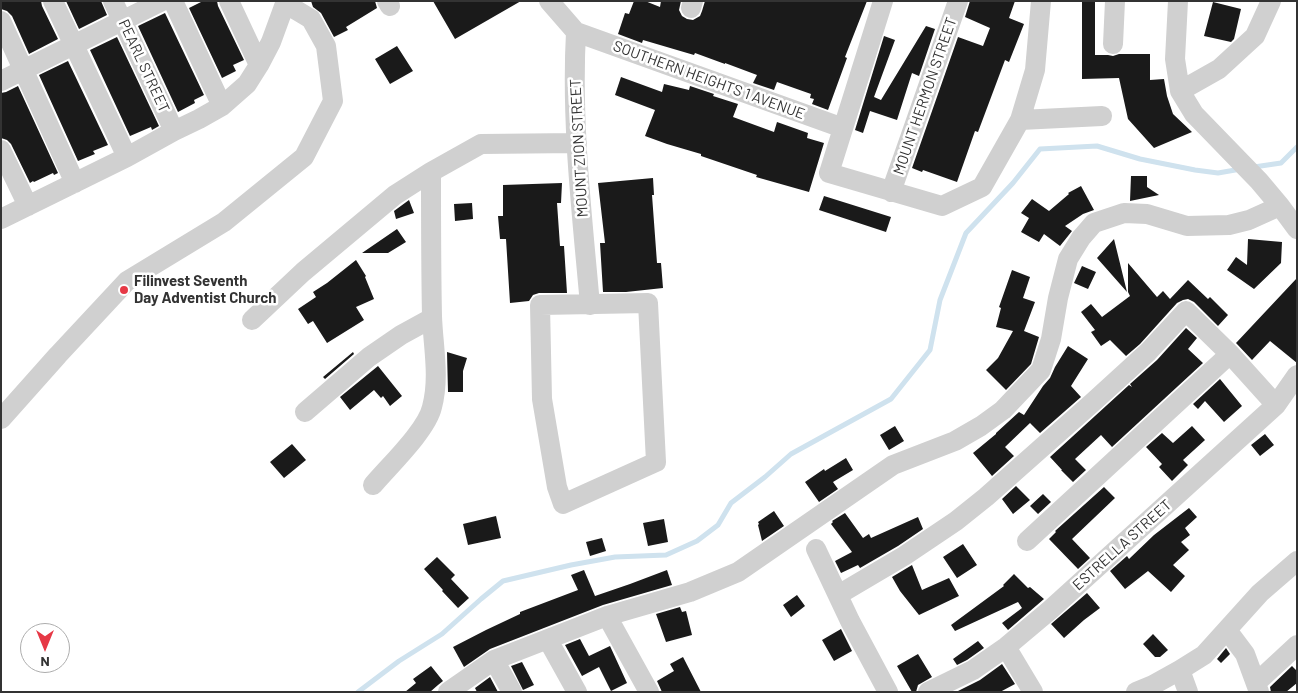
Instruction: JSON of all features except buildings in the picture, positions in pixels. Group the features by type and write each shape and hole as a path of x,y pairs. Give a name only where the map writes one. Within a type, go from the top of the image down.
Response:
{"street":[{"path":"54,1 73,46 126,157"},
{"name":"PEARL STREET","path":"113,1 174,131"},
{"path":"1,81 162,1"},
{"path":"173,1 222,106"},
{"path":"230,1 259,65"},
{"path":"549,1 576,32"},
{"path":"883,1 829,173 942,206 982,187 1020,120 1035,70 1041,1"},
{"name":"MOUNT HERMON STREET","path":"891,192 958,1"},
{"path":"1113,44 1115,1"},
{"path":"1178,1 1175,59 1180,91 1194,114 1259,181 1297,229"},
{"path":"1180,91 1219,69 1255,36 1271,1"},
{"path":"1,219 126,157 222,106 247,84 259,65 271,42 286,2 311,19 326,46 333,101 304,157 224,222 127,281 1,419"},
{"path":"1,20 75,183"},
{"name":"SOUTHERN HEIGHTS 1 AVENUE","path":"576,32 843,128"},
{"name":"MOUNT ZION STREET","path":"576,32 574,61 577,143 590,305"},
{"path":"1020,120 1102,116"},
{"path":"252,320 303,272 395,195 481,144 577,143"},
{"path":"1,150 28,206"},
{"path":"373,485 425,424 432,408 436,373 432,318 431,172"},
{"path":"448,692 494,660 607,616 690,592 738,572 893,465 955,441 981,426 1003,410 1041,370 1051,339 1058,298 1068,259 1094,222 1124,213 1146,214 1187,226 1229,225 1249,220 1280,206"},
{"path":"648,303 656,462 563,504 557,487 542,399 540,305 590,305 648,303"},
{"path":"838,595 904,556 956,521 986,497 1148,352 1186,311 1230,354 1276,405"},
{"path":"305,412 369,357 401,335 432,318"},
{"path":"1027,541 1230,354"},
{"name":"ESTRELLA STREET","path":"928,692 973,670 1006,647 1050,610 1276,405 1297,375"},
{"path":"816,550 850,621 888,692"},
{"path":"1136,692 1153,685 1204,655 1260,593 1297,561"},
{"path":"607,616 649,692"},
{"path":"1227,630 1245,654 1257,687 1297,645"},
{"path":"548,640 577,692"},
{"path":"1006,647 1033,692"},
{"path":"494,660 512,692"},
{"path":"1180,670 1188,692"}],"waterway":[{"path":"358,692 399,661 442,634 503,581 615,557 666,555 697,541 718,525 731,503 791,454 891,399 930,350 940,300 966,233 1013,183 1040,149 1097,146 1140,159 1195,170 1218,173 1241,169"},
{"path":"1254,167 1281,163 1297,147"}],"place":[{"name":"Filinvest Seventh Day Adventist Church","path":"124,290"}]}
